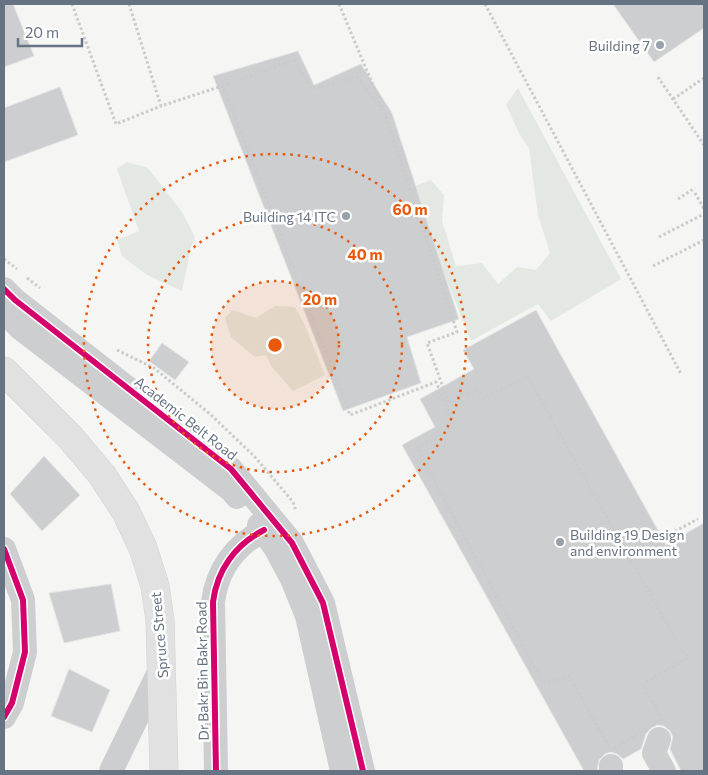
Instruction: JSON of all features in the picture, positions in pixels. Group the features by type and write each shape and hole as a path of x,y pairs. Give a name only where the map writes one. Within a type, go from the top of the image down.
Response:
{"main road":[{"name":"Spruce Street","path":"4,371 76,445 102,475 126,512 143,548 155,586 160,620 163,664 164,771"}],"street":[{"name":"Academic Belt Road","path":"4,289 15,300 230,469 292,543 323,603 363,771"},
{"path":"4,311 20,328 231,490 264,530 292,579 307,616 342,771"},
{"name":"Dr Bakr Bin Bakr Road","path":"216,771 214,589 227,561 249,537 264,530"},
{"path":"4,549 23,600 25,652 12,703 4,716"},
{"path":"110,771 163,664"},
{"path":"659,740 654,753 664,771"}],"path":[{"path":"72,4 116,124 161,106 294,60 312,89 357,77 385,114"},
{"path":"129,4 161,106"},
{"path":"223,86 350,415 436,382 455,425 417,448 543,683 568,676 611,750 662,720 643,684 688,658 682,651 528,378 482,398 476,390 448,401 427,343 458,332 385,114 339,4"},
{"path":"485,4 681,374"},
{"path":"658,78 704,145"},
{"path":"673,99 704,78"},
{"path":"678,199 696,190 704,209"},
{"path":"659,237 704,214"},
{"path":"653,266 704,240"},
{"path":"666,536 698,519"}],"shaded area":[{"path":"518,88 621,279 551,321 538,304 471,341 410,188 431,180 444,195 442,221 456,266 482,263 498,284 517,267 536,270 550,253 538,215 529,148 519,133 506,105"},
{"path":"127,162 148,168 182,212 195,237 191,247 182,291 147,275 122,256 117,240 139,231 117,169"},
{"path":"275,306 295,307 304,323 325,375 293,391 271,366 266,355 255,357 231,337 225,318 232,310 256,318"}],"building":[{"path":"4,4 13,4 34,56 4,67"},
{"name":"Building 7","path":"613,4 704,4 704,28 654,62"},
{"name":"Building 14 ITC","path":"298,51 314,85 361,64 392,113 459,319 407,337 421,383 343,411 213,76"},
{"path":"60,87 78,135 4,162 4,108"},
{"name":"Building 19 Design and environment","path":"536,310 666,545 704,523 704,771 681,771 670,749 673,737 670,731 664,726 657,725 646,734 641,749 623,759 611,752 605,754 599,760 597,771 584,771 402,445 435,427 420,399 474,369 463,350"},
{"path":"162,343 189,362 175,380 149,361"},
{"path":"44,456 80,495 42,531 10,494"},
{"path":"111,584 120,631 64,643 49,593"},
{"path":"69,669 110,690 92,732 51,716"}],"cycle path":[{"path":"4,289 15,300 231,469 292,543 323,603 363,771"},
{"path":"216,771 213,602 215,590 223,569 236,551 244,543 264,530"},
{"path":"4,549 23,600 25,652 12,703 4,717"}],"place":[{"name":"Building 7","path":"660,45"},
{"name":"Building 14 ITC","path":"346,216"},
{"name":"Building 19 Design and environment","path":"560,542"}]}
